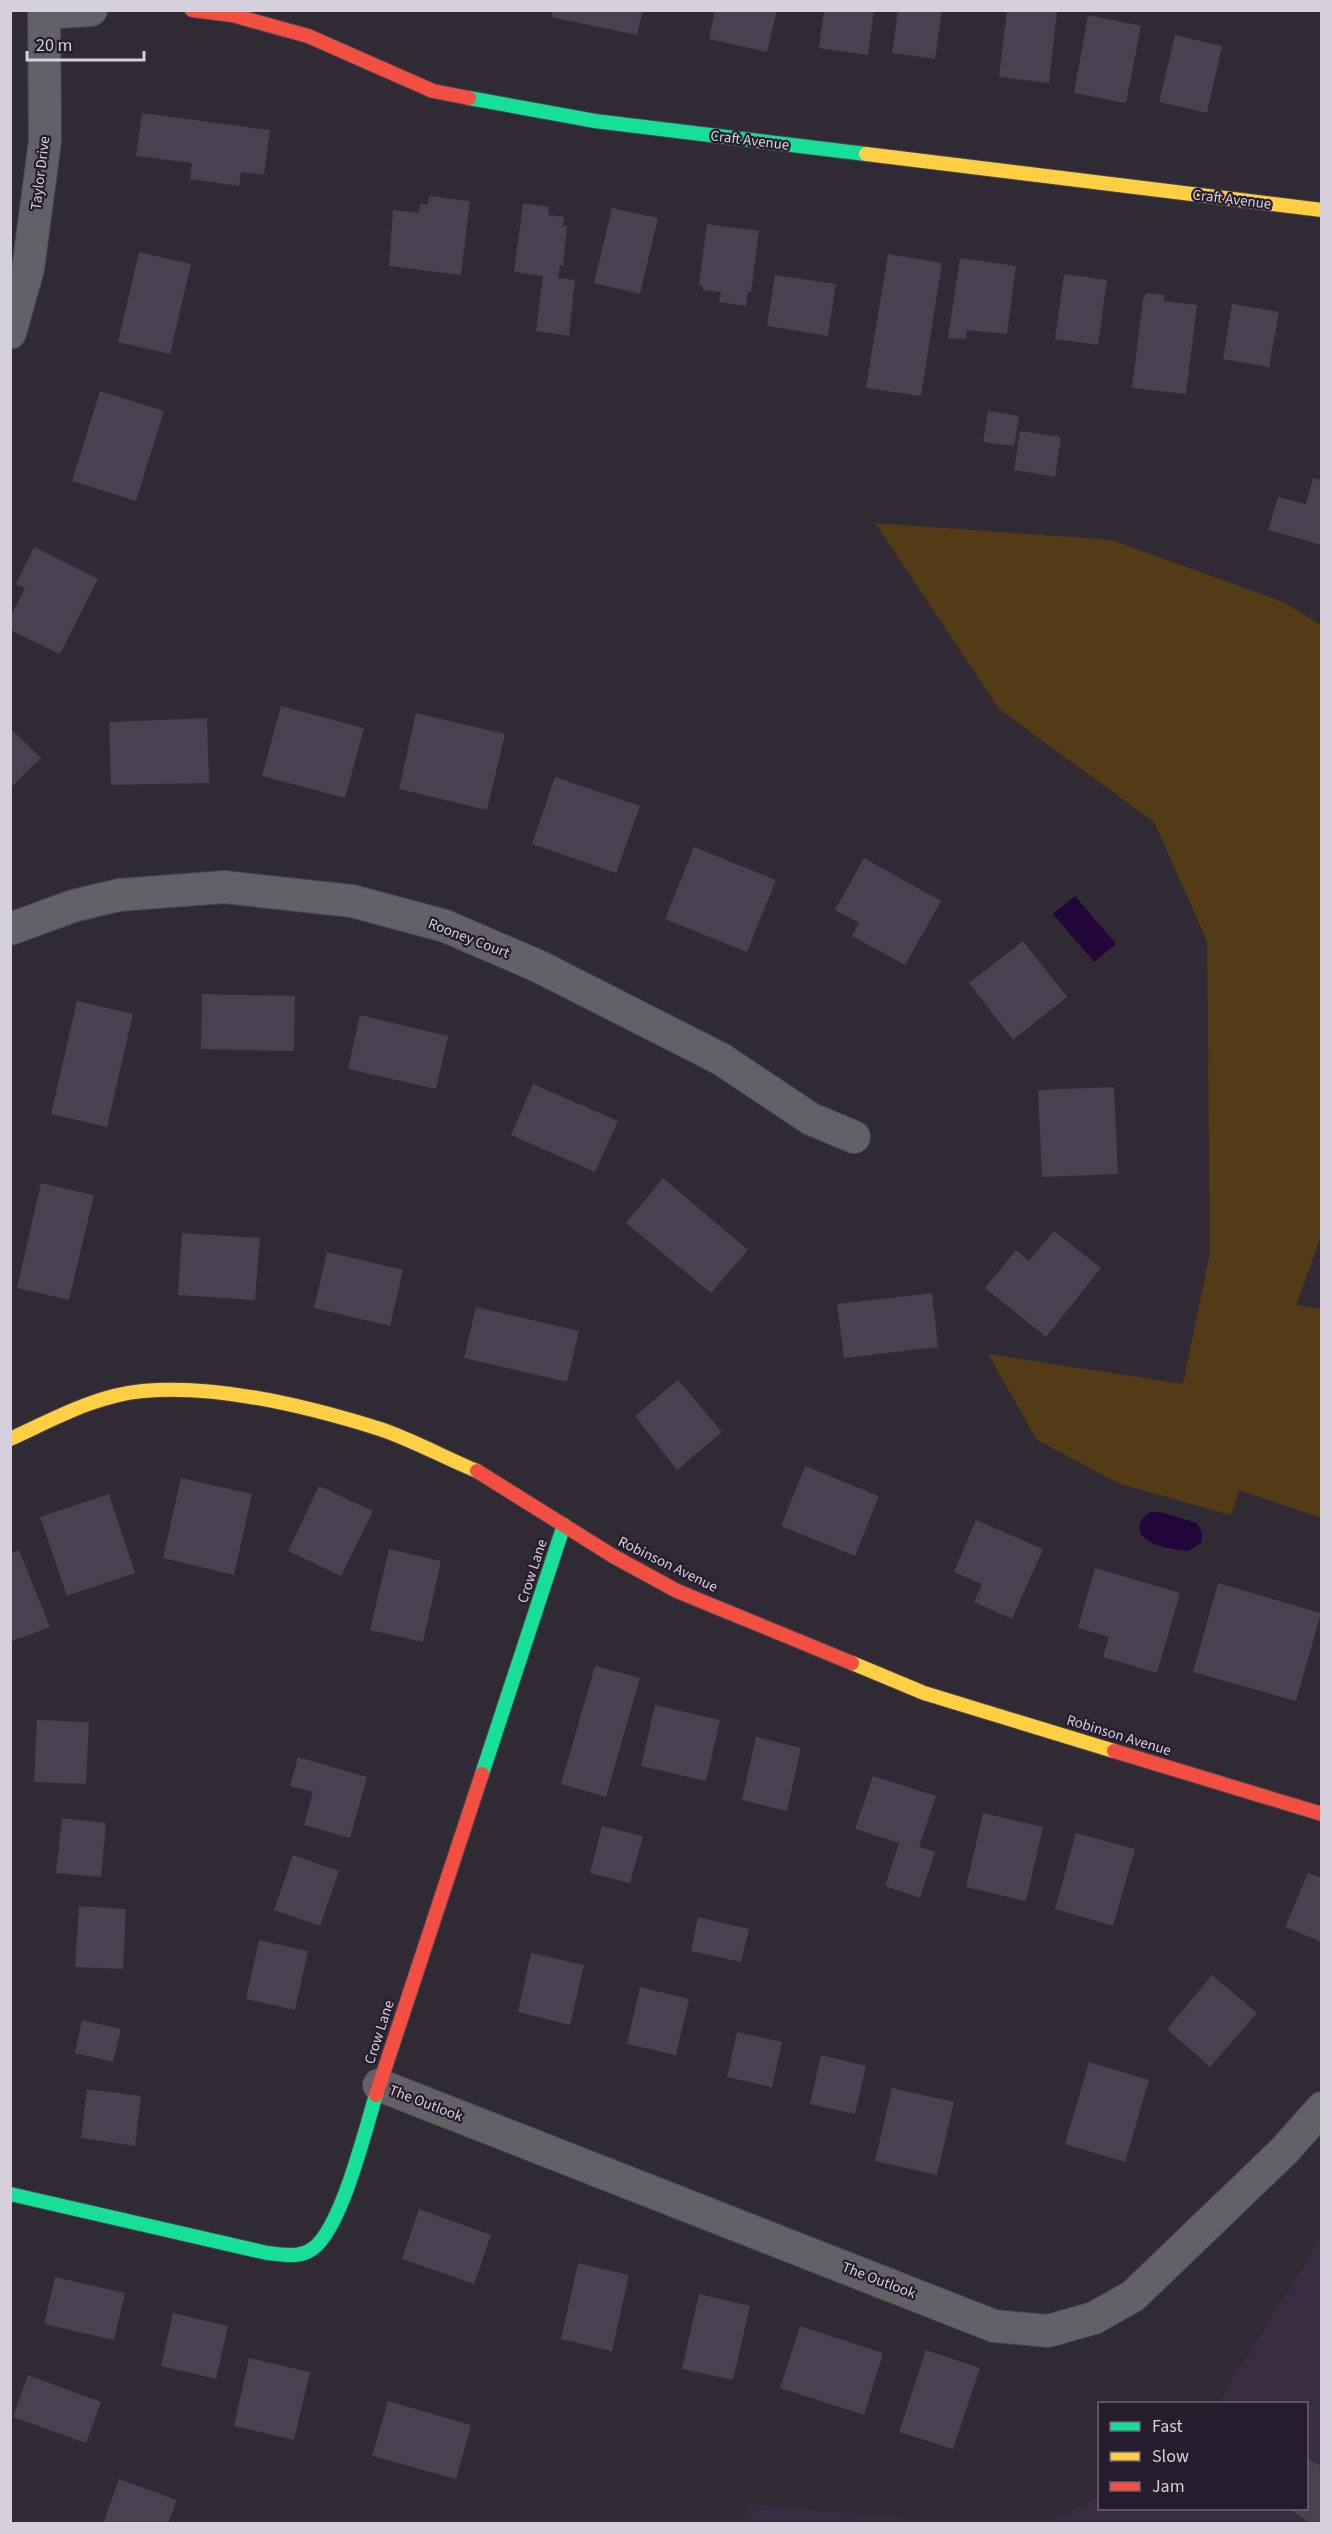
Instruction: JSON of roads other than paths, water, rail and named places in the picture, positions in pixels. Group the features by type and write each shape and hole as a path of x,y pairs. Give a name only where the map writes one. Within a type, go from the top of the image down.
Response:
{"street":[{"path":"44,12 91,10"},
{"name":"Craft Avenue","path":"192,10 232,15 308,36 433,91 595,121 1322,210"},
{"name":"Taylor Drive","path":"10,333 28,269 45,141 44,12"},
{"name":"Rooney Court","path":"10,929 73,906 119,895 224,887 352,901 445,926 538,966 721,1059 812,1119 854,1137"},
{"name":"Robinson Avenue","path":"10,1439 88,1404 142,1391 215,1392 293,1405 382,1430 478,1472 613,1556 677,1591 924,1693 1322,1814"},
{"name":"Crow Lane","path":"10,2194 267,2253 294,2256 309,2252 319,2246 335,2221 564,1525"},
{"name":"The Outlook","path":"379,2085 994,2325 1048,2331 1094,2318 1133,2296 1285,2150 1322,2108"}]}
